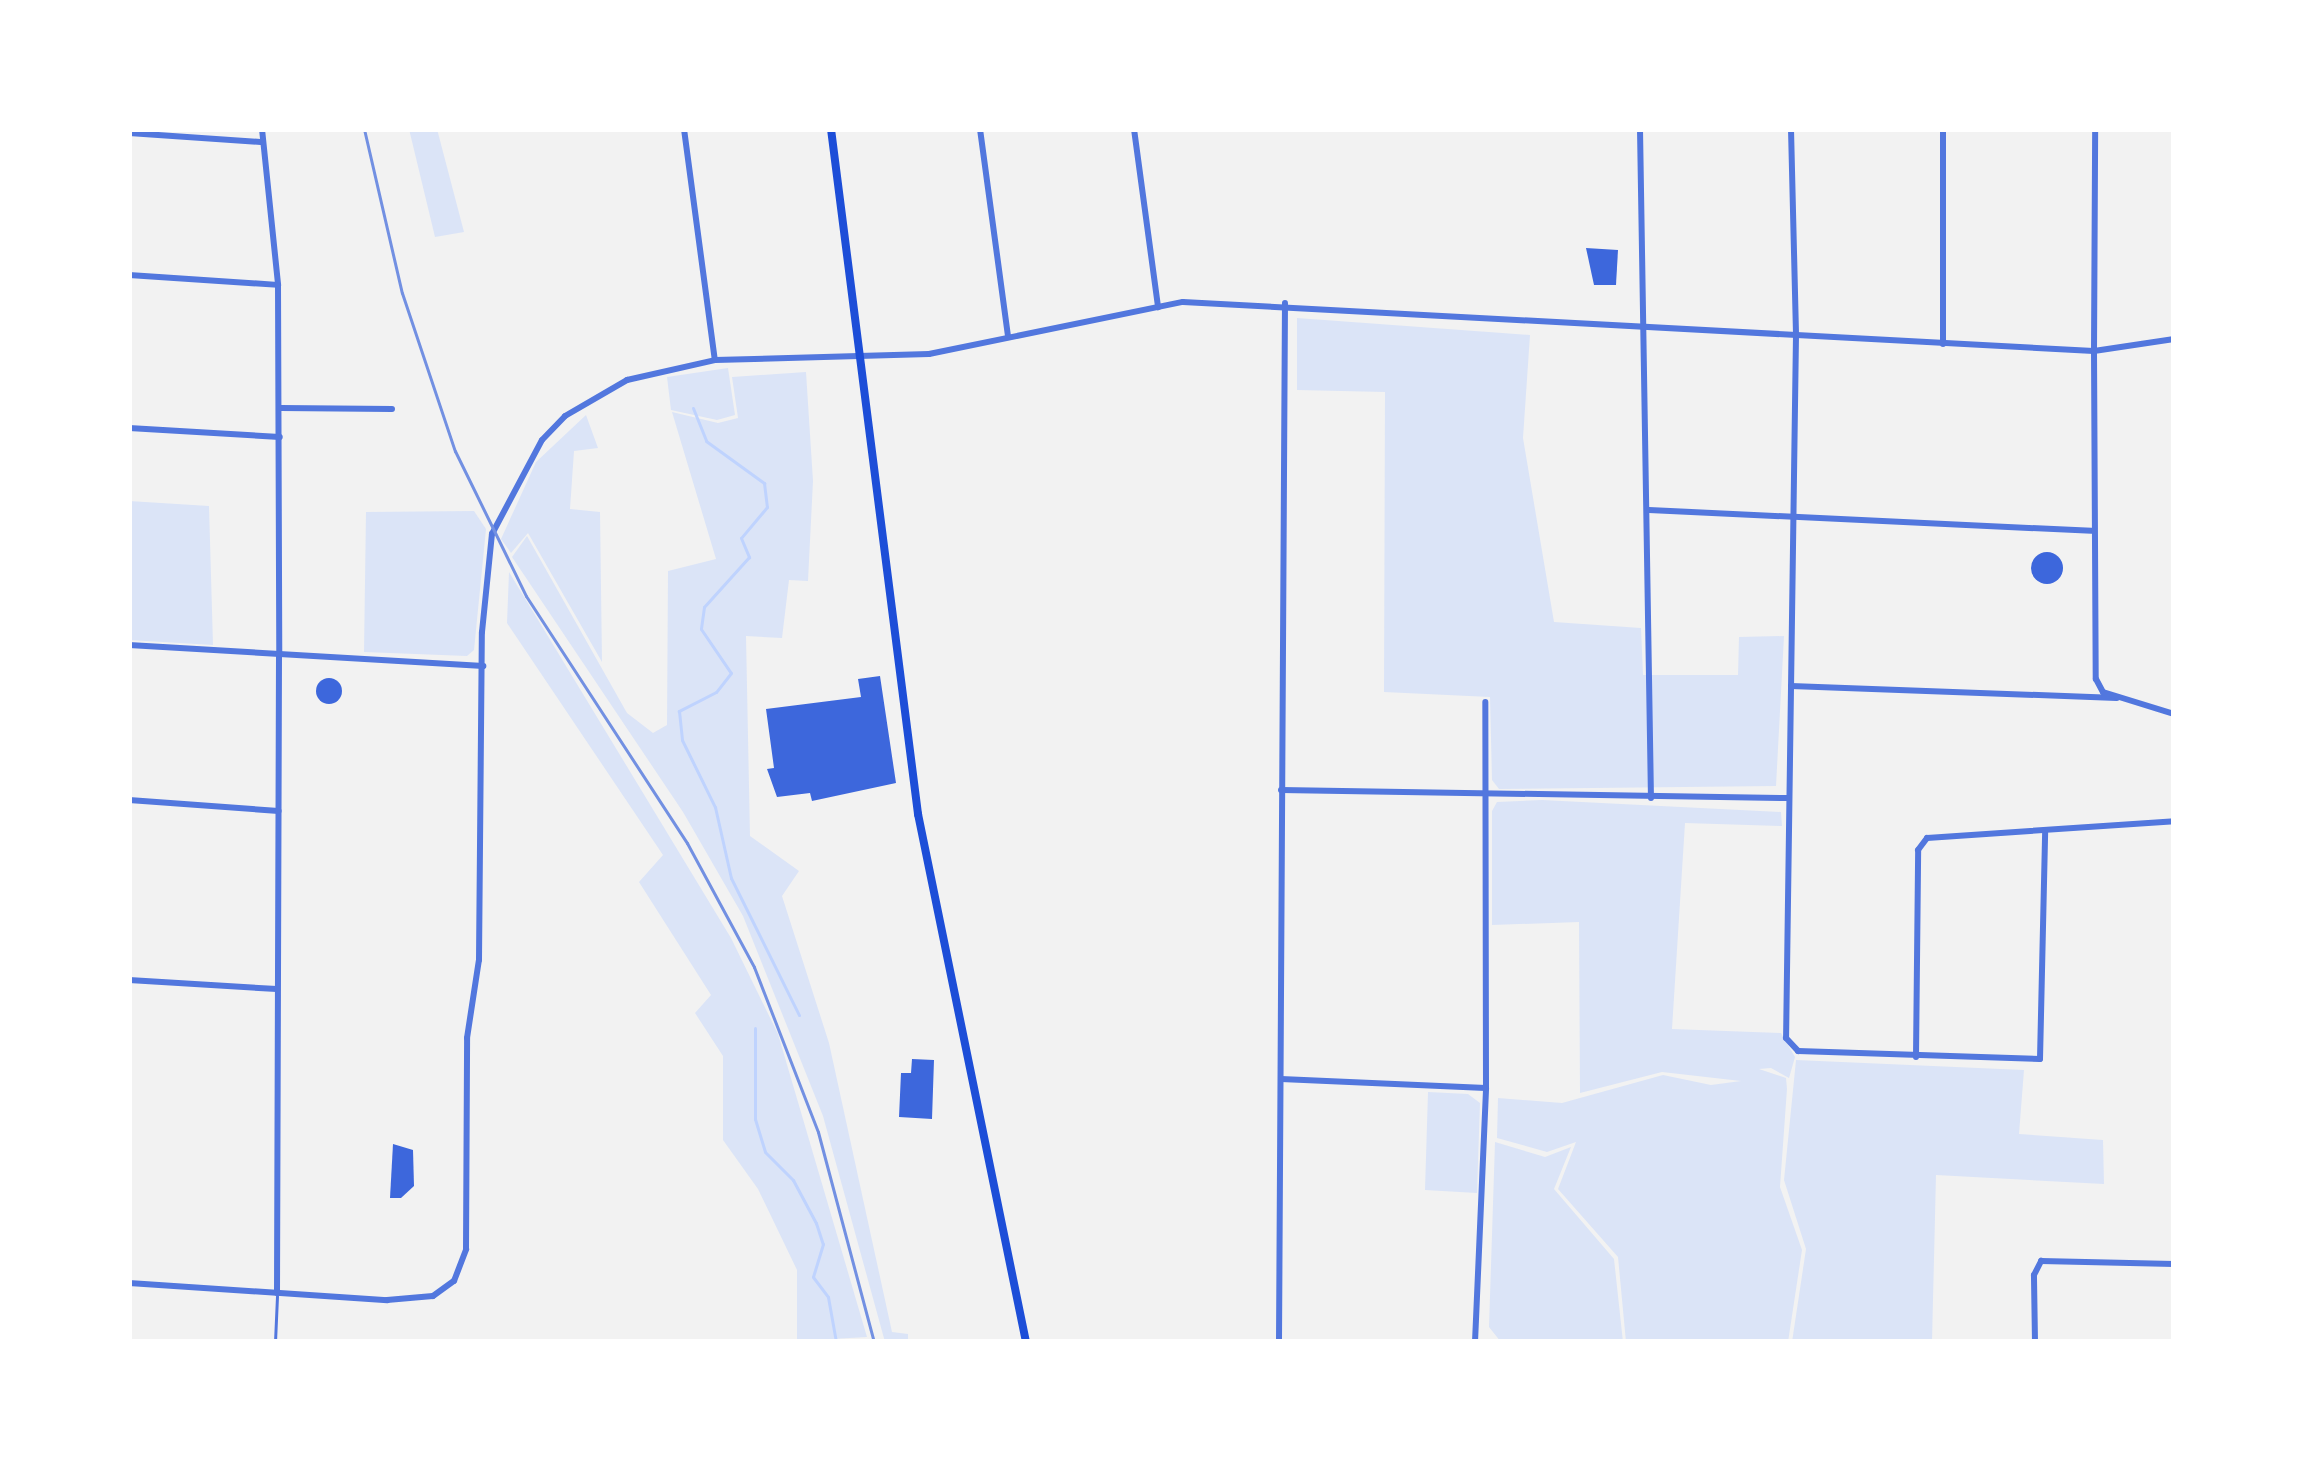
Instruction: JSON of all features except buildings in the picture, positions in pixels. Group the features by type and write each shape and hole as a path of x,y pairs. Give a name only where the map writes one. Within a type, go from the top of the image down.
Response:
{"main road":[{"path":"831,129 865,361 924,852 1026,1342"}],"street":[{"path":"262,129 278,285 281,409 277,1293"},
{"path":"684,129 715,361"},
{"path":"980,129 1008,337"},
{"path":"1135,129 1158,307"},
{"path":"1640,129 1640,326 1649,341 1651,798"},
{"path":"1790,129 1796,335 1786,1038 1798,1051 2040,1059 2044,833"},
{"path":"1942,344 1943,129"},
{"path":"2095,129 2092,657 2103,692 2174,715"},
{"path":"129,133 262,142"},
{"path":"129,275 278,285"},
{"path":"1279,1342 1285,303"},
{"path":"129,1283 387,1300 433,1296 454,1281 466,1249 483,667 492,534 542,440 627,380 715,361 865,361 1158,307 1285,303 2094,351 2174,339"},
{"path":"281,409 392,409"},
{"path":"129,428 280,437"},
{"path":"1649,510 2092,532"},
{"path":"129,645 483,667"},
{"path":"1791,686 2118,698"},
{"path":"1475,1342 1486,1088 1485,702"},
{"path":"1282,790 1787,798"},
{"path":"129,800 279,811"},
{"path":"1916,1058 1918,850 1928,838 2174,820"},
{"path":"129,980 277,989"},
{"path":"1281,1079 1486,1088"},
{"path":"2035,1342 2033,1275 2042,1261 2174,1264"}],"lane":[{"path":"274,1342 277,1293"}],"shaded area":[{"path":"409,129 437,129 464,232 435,237"},
{"path":"1297,318 1530,335 1523,438 1554,622 1641,628 1643,675 1738,675 1739,637 1784,636 1776,786 1499,789 1492,780 1490,697 1384,692 1385,392 1297,390"},
{"path":"728,368 735,415 717,420 671,410 667,377"},
{"path":"806,372 813,481 808,581 789,580 782,638 746,636 750,836 799,871 782,896 829,1043 892,1332 908,1334 908,1342 885,1342 823,1116 743,916 683,812 512,557 527,536 627,713 653,733 667,725 668,571 716,559 672,412 718,423 738,418 732,377"},
{"path":"586,415 598,448 574,451 570,509 600,512 602,662 528,533 511,553 501,539 536,462"},
{"path":"129,501 209,506 213,645 129,640"},
{"path":"474,511 486,529 474,650 467,656 364,652 366,512"},
{"path":"509,572 731,938 778,1034 867,1337 797,1341 797,1270 758,1189 723,1140 723,1056 695,1013 711,995 639,882 663,855 507,623"},
{"path":"1497,802 1781,812 1782,826 1685,823 1672,1029 1781,1033 1795,1057 1789,1078 1771,1068 1759,1069 1786,1078 1780,1187 1802,1250 1788,1342 1626,1342 1618,1257 1558,1189 1576,1142 1547,1152 1497,1138 1498,1098 1562,1103 1663,1075 1711,1085 1741,1081 1662,1072 1580,1093 1579,922 1492,925 1492,811"},
{"path":"1796,1060 2024,1070 2019,1134 2103,1140 2104,1184 1936,1175 1932,1342 1792,1342 1806,1249 1784,1180"},
{"path":"1428,1092 1468,1094 1480,1103 1477,1193 1425,1190"},
{"path":"1495,1142 1545,1157 1571,1147 1554,1189 1614,1259 1623,1342 1501,1342 1489,1327"}],"waterway":[{"path":"693,408 706,441 764,483 767,507 741,538 749,557 704,607 701,629 731,673 716,692 679,711 682,740 715,807 731,878 799,1015"},
{"path":"755,1028 755,1119 765,1152 793,1180 816,1223 823,1244 813,1277 828,1297 836,1342"}],"railway":[{"path":"364,129 402,293 455,451 526,596 687,843 754,967 818,1132 874,1342"}]}
